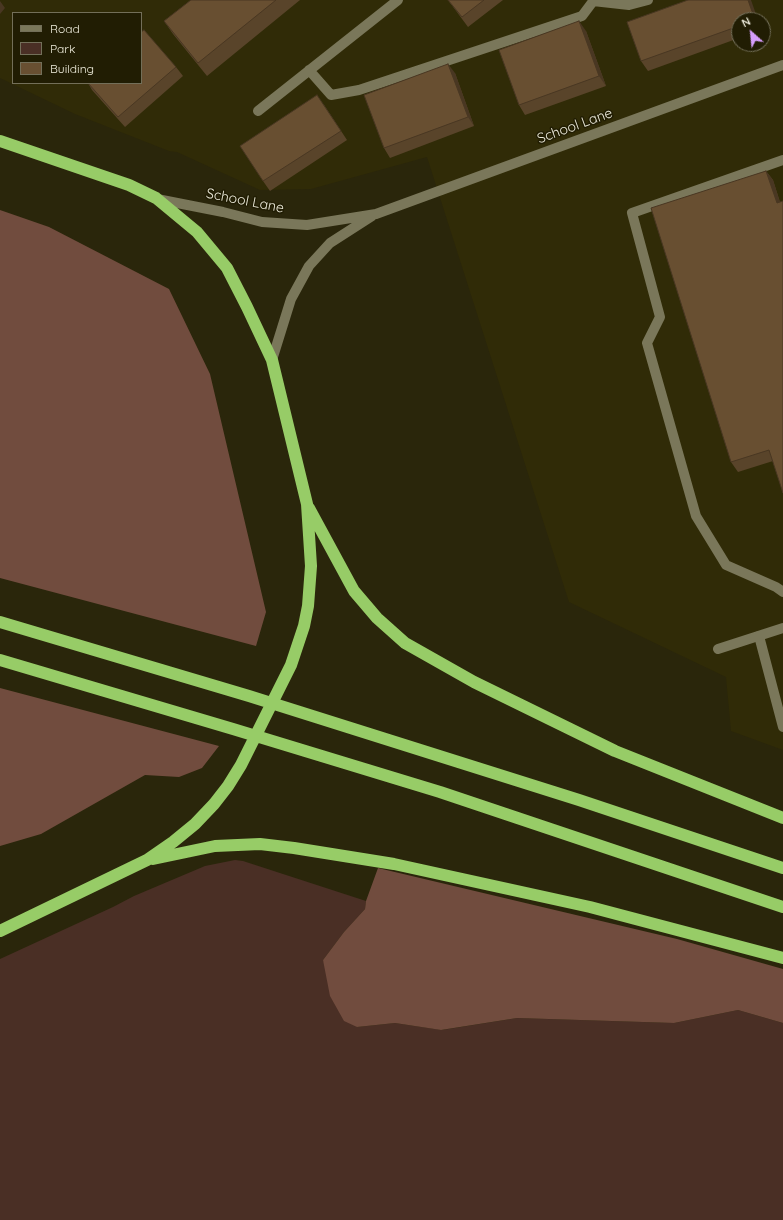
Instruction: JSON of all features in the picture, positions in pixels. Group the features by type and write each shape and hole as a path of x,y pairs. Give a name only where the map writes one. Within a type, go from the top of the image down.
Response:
{"highway":[{"path":"0,141 129,185 156,198 197,232 226,268 247,307 272,360 307,504 311,566 308,606 304,626 291,665 240,765 228,786 214,804 195,824 147,860 2,931"},
{"path":"307,504 354,591 377,618 405,643 474,682 615,751 783,818"},
{"path":"0,622 297,711 579,800 783,868"},
{"path":"0,660 440,792 783,907"},
{"path":"147,860 215,846 260,844 294,848 394,864 590,907 783,958"}],"main road":[{"path":"258,111 398,0"},
{"path":"309,70 331,95 359,90 582,16 593,1 629,6 648,0"},
{"name":"School Lane","path":"156,198 270,223 307,225 376,214 783,65"},
{"path":"783,160 632,213 660,317 647,343 696,516 726,565 776,586 783,592"},
{"name":"School Lane","path":"272,360 291,299 309,266 330,243 376,214"},
{"path":"718,649 783,628"},
{"path":"759,636 783,726"}],"shaded area":[{"path":"0,0 783,0 783,750 731,731 726,677 569,602 427,157 311,189 260,190 177,152 169,151 75,114 12,84 142,84 142,12 12,12 12,84 0,78"},
{"path":"0,210 49,227 169,289 210,374 266,612 256,646 0,578"},
{"path":"0,688 219,746 202,768 179,777 145,775 41,834 0,846"},
{"path":"378,868 677,939 783,969 783,1023 738,1010 674,1023 517,1018 441,1030 395,1023 357,1027 344,1021 330,996 323,960 344,932 365,909 366,901"}],"green space":[{"path":"235,860 243,861 366,901 365,909 344,932 323,960 357,1027 395,1023 442,1030 517,1018 674,1023 738,1010 783,1023 783,1220 0,1220 0,959 134,896 205,866"}],"building":[{"path":"191,0 276,0 198,63 164,21"},
{"path":"448,0 484,0 462,17"},
{"path":"688,0 748,0 752,12 731,12 731,29 641,61 627,22"},
{"path":"579,21 599,76 519,105 499,50"},
{"path":"144,30 176,67 118,117 89,84 142,84 142,31"},
{"path":"448,64 468,117 384,148 364,95"},
{"path":"317,95 341,131 263,181 240,146"},
{"path":"766,171 777,203 783,201 783,493 769,450 731,462 651,208"}]}
